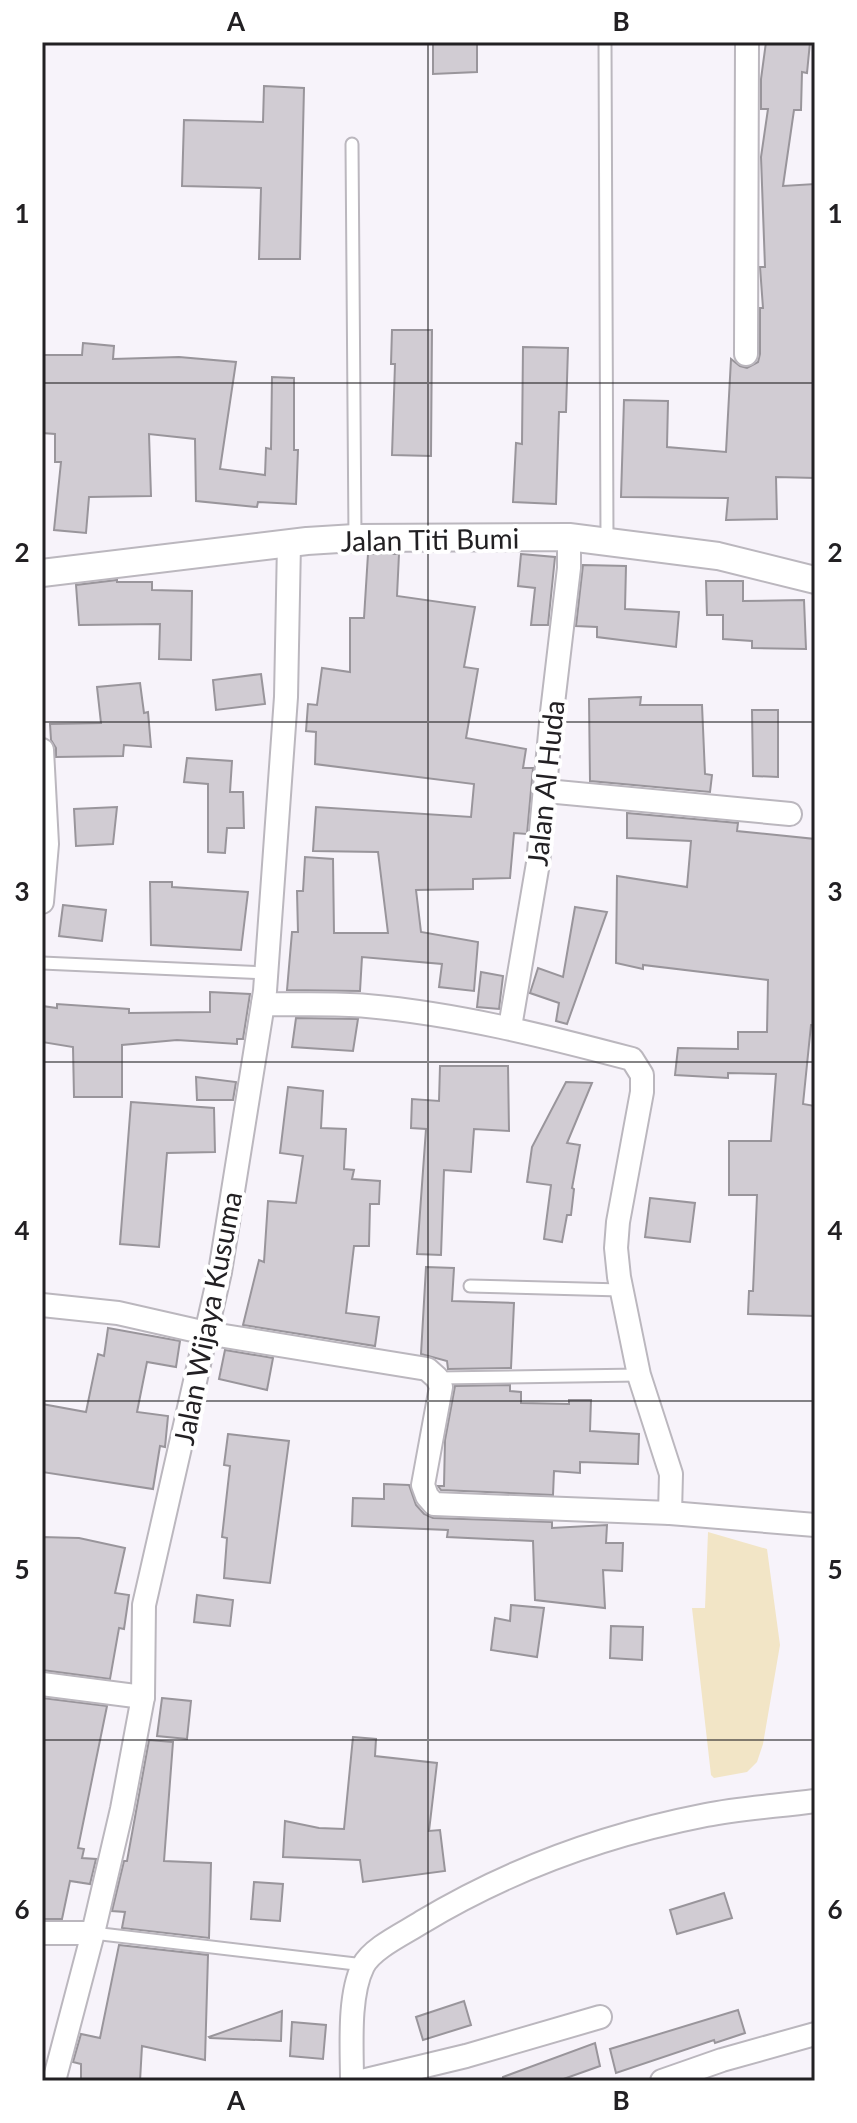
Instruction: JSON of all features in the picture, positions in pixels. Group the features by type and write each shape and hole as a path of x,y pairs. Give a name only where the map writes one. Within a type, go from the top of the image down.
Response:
{"street":[{"path":"746,354 747,42"},
{"name":"Jalan Titi Bumi","path":"42,573 355,538 569,537 718,556 815,580"},
{"name":"Jalan Al Huda","path":"510,1027 538,863 569,568 569,537"},
{"name":"Jalan Wijaya Kusuma","path":"54,2081 122,1809 143,1697 144,1605 220,1272 263,1004 286,697 289,543"},
{"path":"42,750 47,844 42,902"},
{"path":"546,791 790,814"},
{"path":"263,1004 367,1006 510,1027 632,1059 642,1075 642,1092 616,1248 621,1290 639,1375 671,1474 670,1513"},
{"path":"42,1305 118,1313 206,1333 427,1369 441,1387 423,1485 434,1504 670,1513 815,1525"},
{"path":"42,1684 143,1697"},
{"path":"352,2081 353,2019 364,1965 387,1944 466,1896 571,1850 641,1830 708,1814 815,1801"},
{"path":"42,1933 93,1933"},
{"path":"362,2081 466,2056 600,2017"},
{"path":"662,2081 725,2070 815,2034"}],"lane":[{"path":"605,42 607,541"},
{"path":"352,144 355,538"},
{"path":"42,963 266,973"},
{"path":"470,1286 621,1290"},
{"path":"437,1378 639,1375"},
{"path":"93,1933 364,1965"}],"shaded area":[{"path":"708,1532 767,1549 780,1645 763,1744 757,1762 747,1772 714,1778 711,1775 692,1608 705,1608"}],"building":[{"path":"433,42 477,42 477,72 433,74"},
{"path":"766,42 810,42 807,73 802,72 801,110 794,110 783,186 815,184 815,478 776,477 777,519 726,520 728,498 621,497 624,400 668,401 667,447 726,452 731,359 747,368 758,362 760,354 760,308 763,308 760,267 765,267 761,157 768,109 761,109 761,79"},
{"path":"264,86 304,88 300,259 259,259 261,188 182,186 184,120 263,122"},
{"path":"392,330 432,330 431,456 392,455 395,364 391,364"},
{"path":"83,343 114,346 113,359 179,357 236,362 220,469 265,475 266,448 271,449 272,377 294,378 294,450 298,450 296,504 258,502 257,507 196,501 195,439 149,434 151,496 89,497 86,533 54,530 61,462 55,462 55,434 42,433 42,355 82,355"},
{"path":"523,347 568,348 566,412 559,412 556,504 513,502 516,443 522,444"},
{"path":"368,554 399,554 397,596 475,607 464,667 478,669 466,738 526,749 523,768 533,768 527,834 514,833 510,878 473,879 473,889 416,890 421,932 478,942 474,991 439,987 442,964 362,957 360,991 287,990 292,932 298,932 297,891 303,891 305,857 333,859 334,933 388,933 378,852 313,851 316,807 471,817 474,784 315,764 316,732 306,731 308,704 317,705 322,668 350,672 350,618 364,618"},
{"path":"521,554 555,557 548,625 531,625 535,588 518,586"},
{"path":"583,565 626,566 625,609 679,612 676,647 597,637 597,627 576,626"},
{"path":"117,580 152,582 152,590 192,591 191,660 159,659 160,624 79,625 76,585"},
{"path":"706,581 743,581 743,601 804,600 806,649 752,648 752,641 723,639 723,615 707,615"},
{"path":"261,674 265,704 216,710 213,680"},
{"path":"140,683 144,713 148,712 151,747 124,745 123,756 56,757 50,724 101,723 97,687"},
{"path":"641,697 640,705 702,705 705,774 712,775 710,792 590,781 589,699"},
{"path":"752,710 778,710 778,777 753,776"},
{"path":"187,758 232,761 230,792 243,792 244,828 227,828 225,853 208,852 208,784 184,782"},
{"path":"117,807 113,844 76,846 74,809"},
{"path":"627,813 738,823 737,831 815,839 815,1025 811,1025 803,1104 815,1106 815,1316 748,1314 749,1291 753,1291 757,1195 729,1195 729,1141 771,1141 776,1074 728,1073 728,1078 675,1075 678,1048 738,1049 738,1032 767,1032 768,980 643,965 643,969 616,963 617,876 687,887 691,841 627,838"},
{"path":"150,882 172,882 172,887 248,892 241,950 151,945"},
{"path":"63,905 106,910 102,941 59,936"},
{"path":"575,907 607,912 567,1024 556,1021 559,1003 530,993 538,968 563,977"},
{"path":"481,972 503,976 499,1009 477,1007"},
{"path":"210,992 250,994 243,1039 237,1039 237,1044 177,1040 122,1045 122,1097 74,1097 73,1047 42,1042 42,1006 57,1008 57,1004 129,1009 129,1013 210,1012"},
{"path":"296,1018 358,1019 353,1051 292,1047"},
{"path":"440,1066 508,1066 509,1131 474,1129 471,1172 444,1170 441,1255 417,1254 426,1129 411,1128 412,1099 439,1101"},
{"path":"196,1077 236,1082 233,1100 197,1100"},
{"path":"566,1082 592,1083 567,1143 580,1145 572,1188 571,1215 567,1215 562,1242 544,1239 551,1185 527,1182 532,1147"},
{"path":"288,1087 323,1091 321,1128 346,1129 344,1169 354,1170 352,1179 380,1181 379,1204 370,1204 369,1246 354,1246 346,1313 379,1317 375,1346 243,1325 259,1260 264,1262 268,1201 296,1203 303,1156 280,1153"},
{"path":"131,1102 214,1108 215,1152 167,1153 159,1247 120,1244"},
{"path":"650,1198 695,1203 690,1242 645,1237"},
{"path":"426,1267 454,1268 452,1301 514,1303 511,1368 448,1369 447,1361 421,1354"},
{"path":"108,1328 180,1341 176,1367 147,1362 137,1412 168,1416 165,1447 160,1446 153,1489 42,1472 42,1404 86,1412 98,1354 104,1356"},
{"path":"225,1350 273,1358 267,1390 219,1379"},
{"path":"510,1385 510,1391 521,1392 521,1403 569,1404 569,1400 591,1400 590,1431 639,1434 638,1464 580,1462 580,1473 554,1471 553,1495 441,1490 438,1486 444,1486 445,1440 455,1386"},
{"path":"228,1434 289,1441 270,1583 224,1578 227,1538 222,1537 230,1466 224,1465"},
{"path":"384,1484 409,1485 416,1505 433,1518 552,1522 552,1528 607,1525 606,1543 623,1543 622,1571 603,1570 605,1608 535,1600 533,1541 447,1537 448,1530 352,1526 353,1498 384,1499"},
{"path":"42,1537 79,1538 125,1548 115,1593 129,1595 124,1629 119,1628 110,1679 42,1670"},
{"path":"197,1595 233,1600 230,1626 194,1622"},
{"path":"511,1605 544,1608 537,1657 491,1650 495,1618 510,1621"},
{"path":"611,1626 643,1627 642,1660 610,1658"},
{"path":"42,1698 107,1706 78,1848 84,1849 82,1858 96,1859 90,1884 70,1881 62,1919 42,1919"},
{"path":"162,1698 191,1701 187,1739 157,1736"},
{"path":"353,1737 376,1739 375,1756 437,1763 429,1831 440,1830 445,1871 363,1882 360,1860 283,1857 285,1821 344,1829"},
{"path":"149,1740 173,1742 164,1861 211,1863 209,1938 122,1928 125,1912 112,1911 124,1861 127,1861"},
{"path":"254,1882 283,1884 280,1921 251,1919"},
{"path":"724,1893 732,1918 677,1934 670,1910"},
{"path":"119,1945 208,1955 205,2060 142,2046 140,2081 81,2081 81,2064 73,2062 81,2034 100,2038"},
{"path":"464,2001 471,2025 423,2040 416,2017"},
{"path":"738,2010 745,2033 715,2043 714,2040 616,2073 610,2049"},
{"path":"282,2011 281,2041 209,2037"},
{"path":"292,2022 326,2025 323,2059 290,2056"},
{"path":"595,2043 600,2066 558,2081 503,2081 503,2077"}]}
